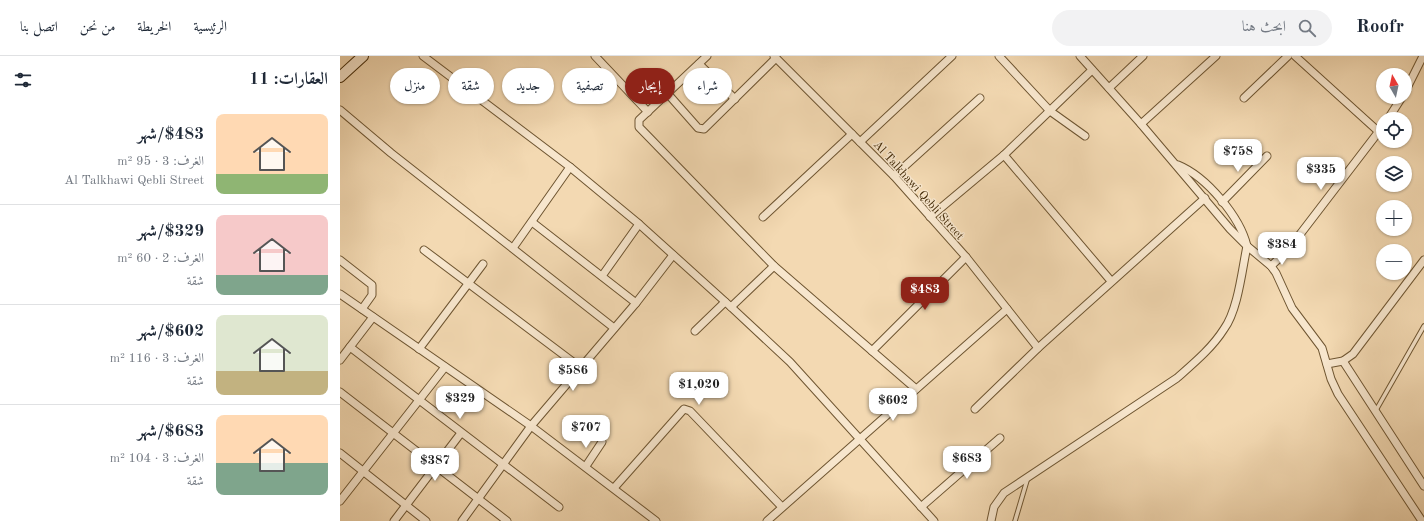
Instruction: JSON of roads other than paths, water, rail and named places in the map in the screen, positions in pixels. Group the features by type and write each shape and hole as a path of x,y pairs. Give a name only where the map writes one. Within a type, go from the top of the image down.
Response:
{"street":[{"path":"340,77 363,56"},
{"path":"423,56 570,167 639,224 790,362 934,521"},
{"path":"595,56 648,112"},
{"path":"675,87 707,56"},
{"path":"860,142 952,56"},
{"path":"999,56 1050,111 1085,136"},
{"path":"1080,56 1247,246 1271,266 1292,308 1322,348 1331,379 1338,394 1422,521"},
{"path":"1109,88 1143,56"},
{"path":"1141,124 1216,56"},
{"path":"1244,98 1288,56"},
{"path":"1296,56 1376,125"},
{"path":"1412,78 1423,56"},
{"path":"675,101 701,129 707,127 775,57"},
{"name":"Al Talkhawi Qebli Street","path":"775,57 894,176 966,258 1038,348"},
{"path":"699,64 735,99"},
{"path":"930,218 1004,155 1092,70"},
{"path":"894,176 980,98"},
{"path":"657,104 639,120 639,127 774,266 916,389"},
{"path":"340,110 391,153 614,328"},
{"path":"763,217 852,134"},
{"path":"1271,266 1288,250 1376,136"},
{"path":"1004,155 1111,282"},
{"path":"1222,202 1267,156"},
{"path":"991,521 994,507 998,499 1004,493 1177,378 1196,361 1225,328 1237,298 1247,246 1239,226 1222,202 1198,177 1176,164"},
{"path":"513,248 570,167"},
{"path":"975,409 1038,348 1205,198"},
{"path":"532,222 636,303"},
{"path":"602,276 639,224"},
{"path":"424,250 581,368"},
{"path":"462,521 531,426 636,303 673,255"},
{"path":"872,352 966,258"},
{"path":"340,260 372,285 372,295 362,310"},
{"path":"1327,364 1344,361 1356,350 1424,260"},
{"path":"419,349 483,264"},
{"path":"695,331 774,266"},
{"path":"340,294 531,426 586,466 656,521"},
{"path":"766,521 1007,309"},
{"path":"340,360 374,317"},
{"path":"350,347 559,507"},
{"path":"1344,361 1375,412 1424,486"},
{"path":"340,501 445,367"},
{"path":"340,392 507,521"},
{"path":"614,488 684,409 690,411 782,507"},
{"path":"394,521 461,432"},
{"path":"921,507 1000,438"},
{"path":"586,466 602,442"},
{"path":"340,453 426,521"}],"lane":[{"path":"1375,412 1424,326"},
{"path":"1014,521 1029,476"}]}
